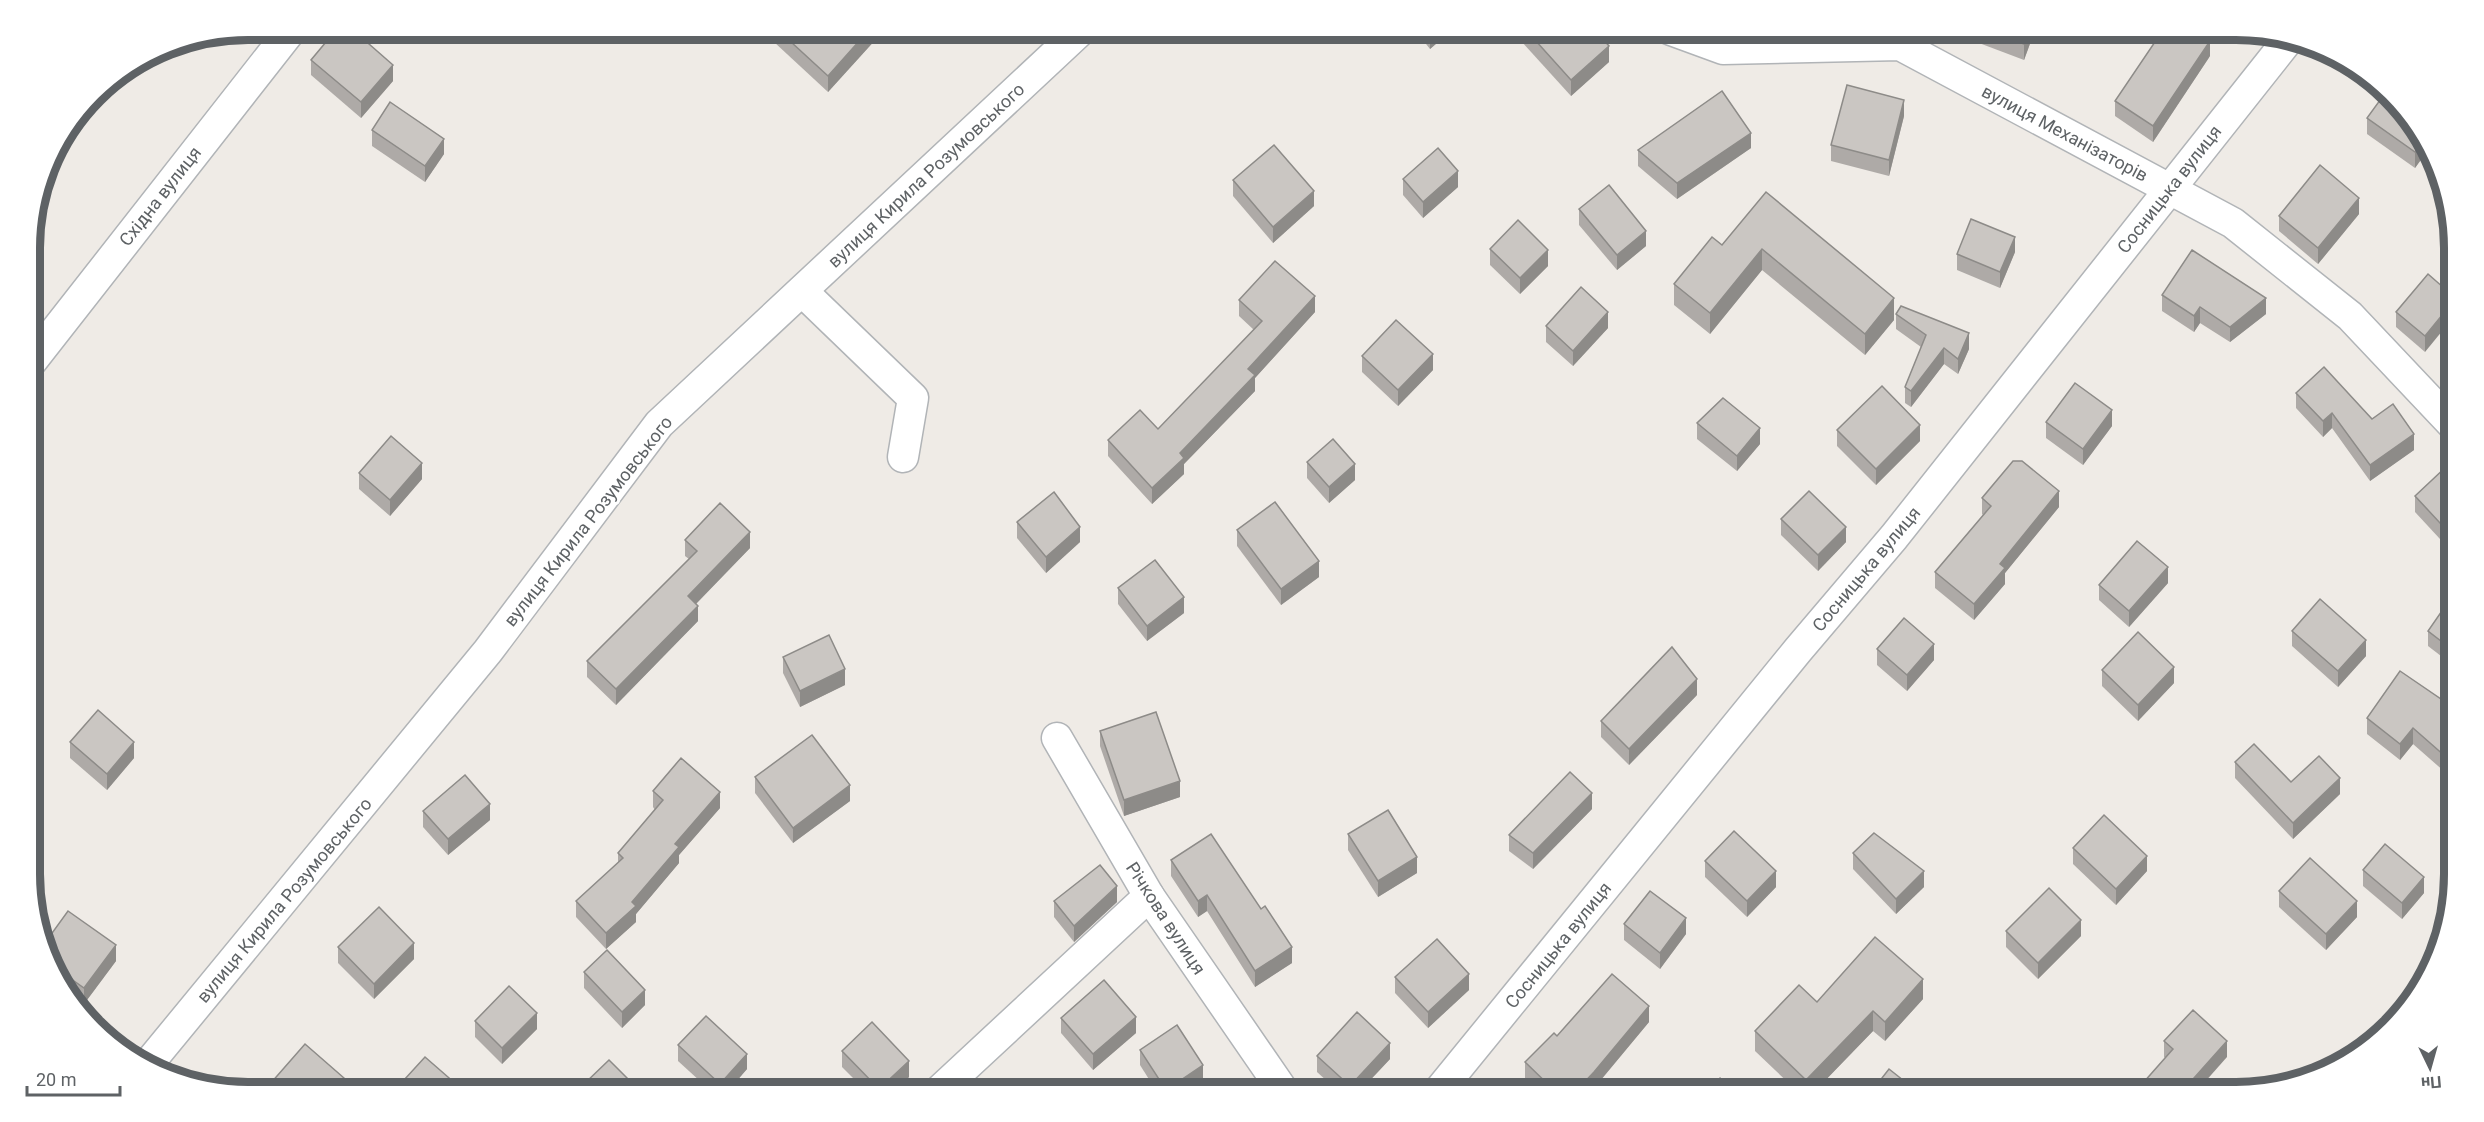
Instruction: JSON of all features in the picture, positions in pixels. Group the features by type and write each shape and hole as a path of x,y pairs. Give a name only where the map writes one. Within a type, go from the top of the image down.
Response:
{"street":[{"name":"вулиця Механізаторів","path":"1699,40 1723,49 1900,45 2233,223 2350,316 2444,415"},
{"name":"Східна вулиця","path":"41,349 282,41"},
{"name":"вулиця Кирила Розумовського","path":"153,1058 488,651 659,424 1070,41"},
{"name":"Сосницька вулиця","path":"1447,1081 1798,650 1894,537 2283,47"},
{"path":"802,291 913,398 903,458"},
{"name":"Річкова вулиця","path":"1057,738 1149,896 1277,1081"},
{"path":"949,1082 1149,896"}],"building":[{"path":"1535,40 1604,40 1609,46 1571,80"},
{"path":"2013,40 2025,40 2024,44"},
{"path":"2156,40 2210,41 2153,126 2115,101"},
{"path":"327,41 365,41 393,65 361,102 311,60"},
{"path":"790,41 859,41 828,76"},
{"path":"1847,85 1904,100 1889,160 1831,145"},
{"path":"1722,91 1751,133 1677,183 1638,150"},
{"path":"2381,99 2418,148 2415,152 2367,118"},
{"path":"390,102 444,139 425,166 372,130"},
{"path":"1274,145 1314,191 1273,227 1233,180"},
{"path":"1438,148 1458,171 1423,202 1403,179"},
{"path":"2320,165 2359,198 2318,248 2279,216"},
{"path":"1609,185 1646,231 1617,255 1579,209"},
{"path":"1766,192 1894,298 1865,334 1762,249 1710,313 1674,284 1712,237 1722,245"},
{"path":"1971,219 2015,237 2000,272 1957,254"},
{"path":"1518,220 1548,250 1520,278 1490,249"},
{"path":"2192,250 2266,298 2230,327 2200,307 2194,316 2162,295"},
{"path":"1275,261 1315,296 1248,369 1255,375 1180,453 1184,458 1152,488 1108,440 1140,410 1158,429 1262,321 1239,300"},
{"path":"2428,274 2444,288 2444,313 2425,336 2396,312"},
{"path":"1581,287 1608,312 1573,351 1546,326"},
{"path":"1901,306 1969,333 1958,359 1944,348 1911,391 1905,387 1926,335 1896,314"},
{"path":"1396,320 1433,354 1398,390 1362,356"},
{"path":"2324,367 2372,419 2393,404 2414,434 2370,465 2332,413 2323,421 2296,393"},
{"path":"2075,383 2112,410 2083,449 2046,422"},
{"path":"1882,386 1920,425 1876,469 1837,430"},
{"path":"1723,398 1760,428 1737,456 1697,423"},
{"path":"391,436 422,463 390,500 359,473"},
{"path":"1333,439 1355,464 1329,487 1307,462"},
{"path":"2013,461 2022,461 2059,491 2000,564 2005,568 1974,604 1935,572 1991,506 1982,498"},
{"path":"2444,469 2444,519 2440,523 2415,496"},
{"path":"1809,491 1846,527 1818,555 1781,519"},
{"path":"1054,492 1080,527 1046,557 1017,522"},
{"path":"1275,502 1319,561 1281,589 1237,530"},
{"path":"720,503 750,532 688,596 698,606 616,689 587,661 697,551 685,540"},
{"path":"2137,541 2168,567 2129,611 2099,585"},
{"path":"1155,560 1184,597 1147,626 1118,588"},
{"path":"2320,599 2366,640 2338,671 2292,631"},
{"path":"2444,608 2444,638 2441,641 2428,631"},
{"path":"1904,618 1934,644 1907,675 1877,649"},
{"path":"2138,632 2174,667 2138,705 2102,670"},
{"path":"829,635 845,669 800,691 783,657"},
{"path":"1672,647 1697,679 1629,749 1601,721"},
{"path":"2400,671 2444,701 2444,755 2413,728 2400,744 2367,718"},
{"path":"98,710 134,742 107,774 70,742"},
{"path":"1156,712 1180,781 1124,800 1100,731"},
{"path":"812,735 850,785 793,828 755,777"},
{"path":"2254,744 2291,782 2319,756 2340,778 2293,823 2235,762"},
{"path":"681,758 720,792 675,844 679,847 632,902 636,906 606,933 576,901 623,858 618,853 663,800 653,791"},
{"path":"1570,772 1592,793 1533,853 1509,835"},
{"path":"465,775 490,804 448,839 423,811"},
{"path":"1388,810 1417,857 1378,881 1348,834"},
{"path":"2104,815 2147,856 2116,889 2073,848"},
{"path":"1734,831 1776,871 1747,901 1705,861"},
{"path":"1874,833 1924,871 1896,899 1853,853"},
{"path":"1211,834 1261,909 1265,906 1292,947 1255,971 1207,895 1198,901 1171,860"},
{"path":"2385,844 2424,877 2402,903 2363,870"},
{"path":"2310,858 2357,901 2326,934 2279,891"},
{"path":"1100,865 1117,886 1074,926 1054,901"},
{"path":"2049,888 2081,920 2038,963 2006,931"},
{"path":"1650,891 1686,918 1660,953 1624,924"},
{"path":"379,907 414,943 374,984 338,947"},
{"path":"68,911 116,945 84,988 68,976 51,935"},
{"path":"1875,937 1923,979 1885,1022 1873,1011 1806,1080 1755,1031 1799,985 1817,1002"},
{"path":"1437,939 1469,974 1428,1012 1395,977"},
{"path":"607,950 645,990 622,1012 584,972"},
{"path":"1612,974 1649,1006 1585,1081 1545,1081 1525,1062 1554,1033 1557,1036"},
{"path":"1104,980 1136,1017 1093,1054 1061,1018"},
{"path":"509,986 537,1013 502,1048 475,1021"},
{"path":"2193,1010 2227,1041 2191,1081 2145,1081 2173,1049 2164,1041"},
{"path":"1357,1012 1390,1043 1354,1081 1345,1081 1317,1056"},
{"path":"706,1016 747,1054 722,1082 718,1082 678,1045"},
{"path":"872,1022 909,1061 887,1082 872,1082 842,1051"},
{"path":"1177,1025 1203,1065 1179,1082 1161,1082 1140,1050"},
{"path":"305,1044 344,1078 341,1082 272,1082"},
{"path":"425,1057 454,1082 402,1082"},
{"path":"609,1060 631,1082 586,1082"},
{"path":"1889,1069 1904,1081 1879,1081"}]}
